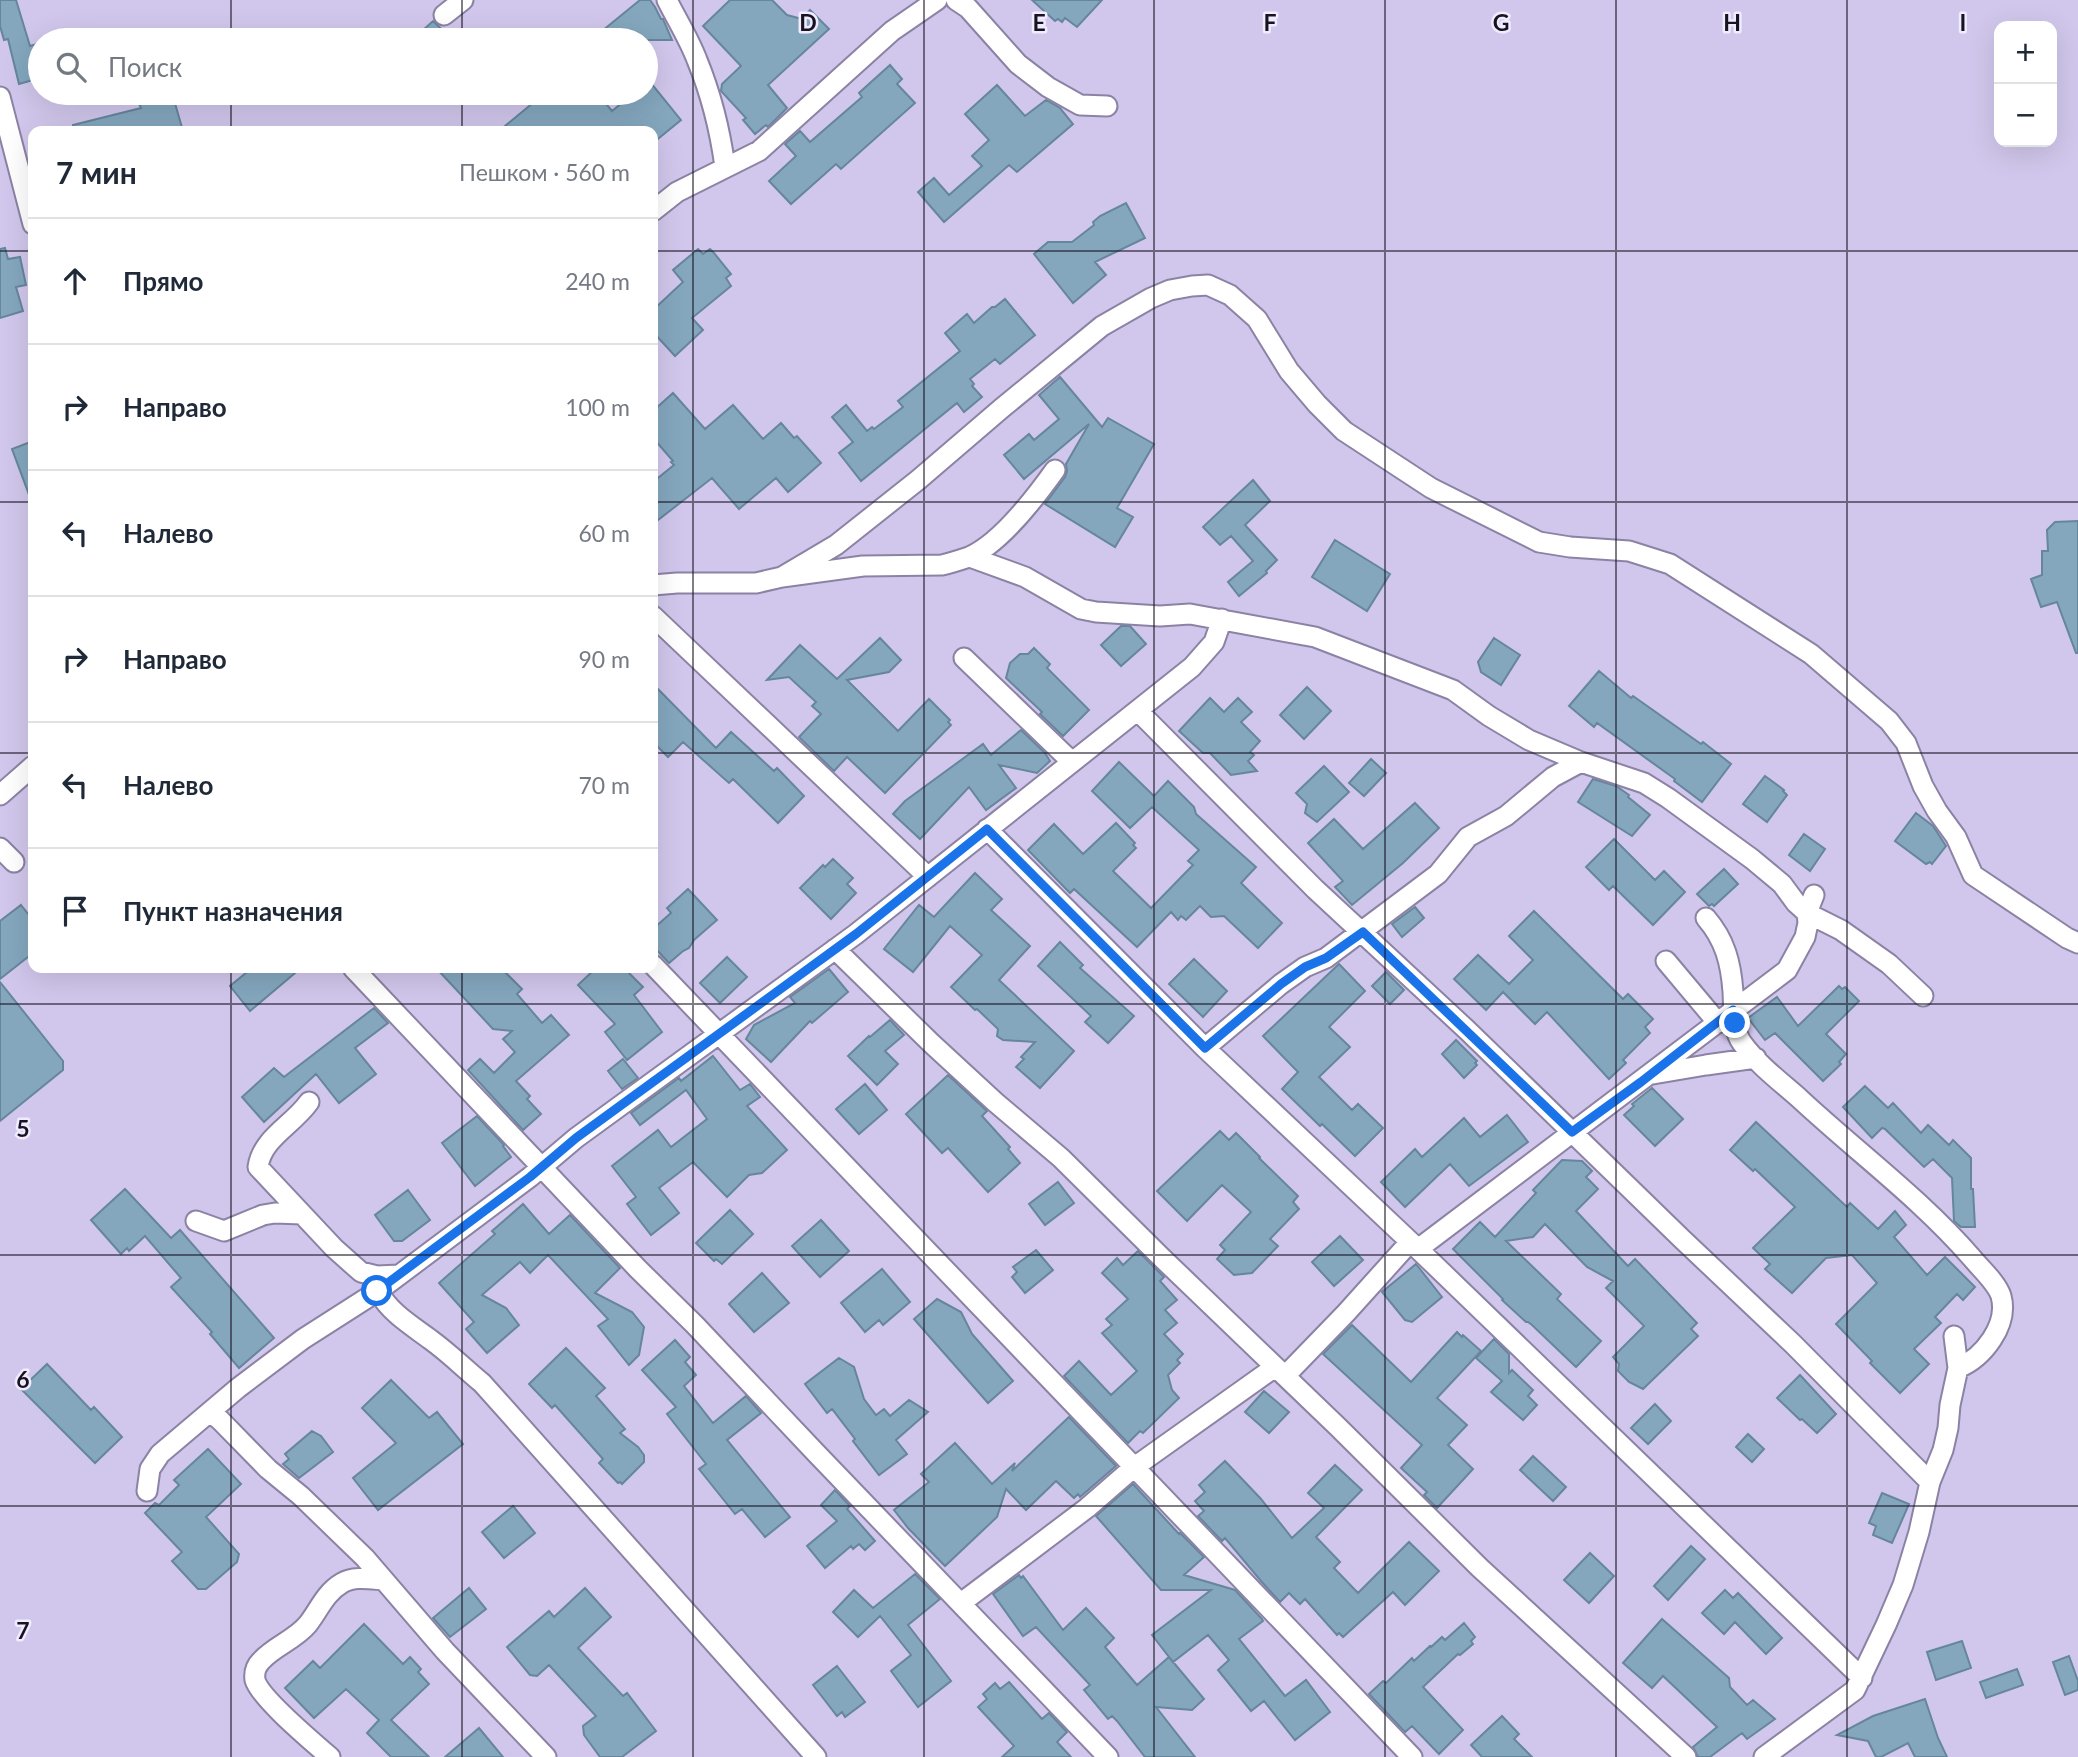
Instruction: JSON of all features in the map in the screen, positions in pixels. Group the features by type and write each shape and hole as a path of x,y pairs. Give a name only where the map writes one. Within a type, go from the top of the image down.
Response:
{"street":[{"path":"444,16 463,0"},
{"path":"667,0 704,80 721,139 725,167"},
{"path":"892,31 909,0"},
{"path":"658,207 677,192 759,151 892,31 937,0"},
{"path":"956,0 968,8 1018,64 1048,87 1080,105 1107,106"},
{"path":"0,97 28,205"},
{"path":"782,577 836,545 1102,326 1170,290 1208,285 1230,295 1257,319 1289,371 1344,431 1431,488 1539,542 1629,551 1670,564 1811,654 1889,721 1906,743 1923,786 1956,837 1973,875 2078,943"},
{"path":"658,585 756,583 863,566 942,565 970,556 986,547 1033,500 1055,470"},
{"path":"970,556 1025,577 1081,609 1160,616 1190,614 1315,637 1453,690 1529,740 1581,762 1644,783 1668,798 1752,859 1782,884 1796,903 1810,904 1889,964 1923,996"},
{"path":"147,1491 150,1469 159,1454 210,1412 303,1339 399,1275 576,1138 928,877 1192,667 1213,642 1222,619"},
{"path":"658,621 928,877"},
{"path":"964,659 1072,762"},
{"path":"1138,711 1315,888 1793,1344 1930,1482"},
{"path":"1205,1048 1297,972 1326,958 1438,874 1468,837 1506,816 1553,778 1581,762"},
{"path":"0,795 28,770"},
{"path":"987,829 1205,1048 1862,1678"},
{"path":"0,848 14,862"},
{"path":"961,1603 1077,1516 1133,1468 1280,1372 1346,1313 1414,1246 1651,1075 1787,970 1805,937 1810,904"},
{"path":"1706,918 1725,945 1730,967 1726,1017"},
{"path":"835,948 958,1068 1061,1158 1480,1568 1686,1757"},
{"path":"1667,961 1726,1017 1756,1058 1944,1227 2000,1294 2003,1309 1998,1327 1974,1360 1958,1368"},
{"path":"658,970 1412,1757"},
{"path":"358,973 1108,1757"},
{"path":"1651,1075 1756,1058"},
{"path":"309,1102 302,1112 267,1144 259,1156 258,1167 361,1272 377,1276 399,1275"},
{"path":"196,1221 224,1231 262,1215 302,1214"},
{"path":"377,1291 384,1304 482,1383 816,1757"},
{"path":"1764,1757 1844,1700 1855,1690 1862,1678 1903,1585 1930,1482 1948,1428 1958,1368 1954,1336"},
{"path":"210,1412 268,1469 332,1525 445,1651 546,1757"},
{"path":"330,1757 262,1692 257,1685 256,1669 267,1655 308,1624 327,1596 340,1584 353,1579 384,1580"}],"building":[{"path":"0,0 16,0 28,39 28,81 19,84 8,39 4,40 0,26"},
{"path":"640,0 650,0 663,19 672,40 658,40 658,28 606,28"},
{"path":"730,0 772,0 787,15 802,19 810,10 829,29 768,85 787,108 768,127 766,125 755,134 743,120 746,118 721,91 722,84 741,66 703,26"},
{"path":"1032,0 1102,0 1077,27 1065,18 1062,22 1058,19 1055,21"},
{"path":"433,21 440,28 425,28"},
{"path":"890,65 902,79 897,84 915,103 841,169 836,164 791,204 769,181 796,156 785,144 800,131 810,142 862,97 859,93"},
{"path":"997,85 1025,116 1046,100 1060,108 1073,124 1017,172 1009,165 944,222 918,192 934,178 949,195 982,166 972,156 989,140 965,114"},
{"path":"658,92 681,120 658,139 658,126 505,126 530,105 607,105 612,111 619,105 658,105"},
{"path":"140,105 175,105 182,126 73,126 73,125 141,108"},
{"path":"1126,203 1145,238 1095,262 1106,275 1073,303 1034,254 1048,242 1072,242 1094,225 1093,222 1100,216"},
{"path":"5,248 8,259 20,257 26,285 16,287 23,311 0,318 0,249"},
{"path":"698,249 703,254 710,249 731,274 726,278 731,286 692,318 703,330 675,356 658,337 658,305 683,282 673,270"},
{"path":"1005,299 1035,335 1000,364 995,359 970,379 974,384 972,386 982,397 964,412 957,403 861,481 839,453 853,442 832,417 846,405 867,431 872,427 874,429 903,407 898,401 960,351 945,333 967,314 974,323"},
{"path":"1060,377 1102,427 1108,418 1154,444 1117,508 1133,517 1115,547 1045,504 1065,477 1066,464 1089,424 1024,479 1004,455 1029,434 1034,440 1059,419 1039,395"},
{"path":"673,393 705,429 733,405 763,439 781,423 794,438 797,436 821,463 788,492 776,478 739,509 712,478 658,520 658,478 674,465 658,444 658,406"},
{"path":"28,443 28,492 12,449"},
{"path":"1253,480 1270,501 1245,525 1277,560 1267,573 1239,596 1228,582 1253,561 1231,536 1220,545 1203,527"},
{"path":"2078,521 2076,653 2057,602 2041,607 2031,579 2042,575 2042,551 2048,551 2047,530 2055,522"},
{"path":"1335,540 1390,574 1367,611 1312,577"},
{"path":"1121,626 1130,626 1146,644 1121,666 1101,645"},
{"path":"880,638 901,660 889,672 847,680 898,731 929,699 950,720 948,722 951,725 885,793 847,757 834,771 799,737 821,714 812,706 816,702 789,677 767,680 800,645 837,679"},
{"path":"1494,638 1520,655 1501,685 1481,672 1478,662"},
{"path":"1034,648 1050,664 1047,668 1089,710 1063,736 1006,678 1010,663 1020,654 1028,654"},
{"path":"1599,671 1631,698 1633,696 1701,744 1703,742 1731,764 1702,802 1674,781 1675,779 1597,723 1594,727 1569,706"},
{"path":"1307,687 1331,711 1304,739 1280,715"},
{"path":"658,689 716,748 731,732 774,771 777,768 804,796 778,823 733,779 729,783 683,742 668,757 658,747"},
{"path":"1210,698 1224,712 1238,698 1252,712 1241,722 1260,741 1250,752 1254,755 1248,761 1257,771 1231,775 1210,753 1203,753 1179,731"},
{"path":"1021,730 1050,761 1037,773 999,765 1016,788 986,810 969,787 920,839 893,814 905,801 983,744 991,755"},
{"path":"1371,759 1386,773 1364,796 1349,783"},
{"path":"1119,762 1154,796 1168,781 1194,807 1196,814 1256,867 1241,883 1282,923 1258,948 1224,916 1211,917 1200,906 1186,920 1181,916 1178,920 1171,912 1137,947 1074,889 1070,893 1028,850 1054,824 1083,854 1116,823 1135,843 1133,845 1136,848 1113,871 1151,908 1193,865 1188,861 1199,850 1152,807 1130,828 1092,791"},
{"path":"1324,766 1349,792 1317,822 1305,813 1307,804 1296,793"},
{"path":"1765,776 1787,795 1767,822 1743,804"},
{"path":"1593,779 1616,786 1650,815 1632,836 1578,802"},
{"path":"1415,803 1439,828 1403,863 1352,905 1335,887 1343,881 1308,843 1334,819 1363,849"},
{"path":"1916,813 1933,826 1946,846 1932,864 1926,864 1895,841"},
{"path":"1804,834 1825,849 1810,871 1789,855"},
{"path":"1614,839 1655,880 1664,871 1685,892 1653,925 1613,886 1609,890 1586,867"},
{"path":"833,859 853,878 847,884 856,893 831,919 800,888"},
{"path":"1724,869 1738,884 1714,906 1709,906 1697,894"},
{"path":"975,873 1002,899 991,910 1030,946 999,980 1074,1051 1040,1088 1016,1067 1035,1042 1003,1040 997,1036 998,1029 951,987 982,955 950,926 913,972 884,949 919,905 934,917"},
{"path":"688,889 717,920 694,940 689,948 669,963 658,951 658,925 671,913 667,908"},
{"path":"21,905 28,914 28,957 0,979 0,921"},
{"path":"1415,907 1424,918 1402,937 1392,924"},
{"path":"1534,911 1623,999 1628,994 1653,1019 1645,1027 1650,1033 1623,1060 1626,1063 1609,1079 1547,1012 1535,1024 1503,992 1486,1010 1454,979 1478,955 1509,984 1533,960 1509,936"},
{"path":"1060,942 1083,965 1080,968 1134,1016 1108,1043 1085,1022 1091,1016 1038,966"},
{"path":"727,957 747,977 720,1003 700,983"},
{"path":"1194,959 1227,991 1203,1017 1169,984"},
{"path":"1339,964 1365,991 1329,1027 1350,1047 1319,1077 1352,1110 1358,1104 1383,1128 1355,1156 1282,1089 1298,1072 1263,1036"},
{"path":"829,969 848,992 812,1023 810,1021 771,1062 746,1039 754,1025 795,1003 790,997"},
{"path":"1386,972 1404,990 1390,1004 1372,986"},
{"path":"246,973 295,973 250,1011 230,986"},
{"path":"441,973 506,973 522,989 517,994 542,1023 551,1015 569,1035 516,1081 530,1096 527,1099 541,1114 523,1130 468,1070 480,1059 494,1073 515,1052 503,1039 512,1031 493,1029"},
{"path":"591,973 629,973 643,987 634,995 662,1032 627,1060 605,1032 615,1024 578,985"},
{"path":"0,982 63,1061 63,1070 0,1121"},
{"path":"1839,986 1842,989 1845,987 1859,1001 1826,1034 1846,1054 1839,1062 1841,1064 1823,1081 1775,1033 1765,1040 1748,1018 1777,997 1798,1026"},
{"path":"374,1008 388,1023 355,1048 376,1074 339,1103 316,1074 264,1122 242,1097 274,1068 284,1077"},
{"path":"890,1020 904,1035 885,1051 898,1064 877,1085 848,1056"},
{"path":"1456,1040 1477,1061 1477,1065 1464,1078 1442,1054"},
{"path":"713,1056 740,1090 750,1084 760,1097 747,1106 787,1150 762,1173 749,1175 727,1197 693,1162 659,1188 679,1213 651,1235 627,1204 636,1197 612,1166 658,1130 671,1147 707,1119 686,1090 640,1125 631,1113 679,1078 681,1081"},
{"path":"623,1059 638,1078 622,1089 608,1071"},
{"path":"948,1075 987,1111 982,1116 1010,1147 1008,1149 1020,1163 988,1192 948,1148 942,1153 906,1114"},
{"path":"865,1084 887,1110 859,1134 836,1109"},
{"path":"1865,1086 1888,1108 1893,1103 1921,1133 1928,1125 1949,1145 1953,1140 1971,1158 1975,1227 1961,1227 1954,1221 1952,1178 1933,1159 1924,1167 1885,1129 1882,1128 1872,1138 1843,1107"},
{"path":"1652,1088 1683,1119 1655,1146 1624,1115 1634,1106 1632,1104"},
{"path":"1507,1115 1528,1142 1469,1186 1450,1164 1405,1207 1381,1182 1415,1149 1422,1157 1464,1118 1480,1137"},
{"path":"477,1116 504,1145 511,1157 475,1186 442,1143"},
{"path":"1756,1122 1847,1207 1850,1203 1878,1229 1895,1211 1906,1225 1894,1237 1927,1275 1945,1257 1975,1287 1963,1300 1957,1294 1935,1317 1941,1323 1914,1349 1929,1364 1900,1393 1836,1324 1877,1283 1852,1255 1826,1258 1792,1293 1765,1269 1770,1264 1753,1248 1795,1207 1755,1169 1753,1171 1730,1150"},
{"path":"1220,1131 1229,1140 1236,1133 1298,1196 1293,1202 1299,1209 1270,1239 1278,1246 1252,1273 1234,1275 1217,1259 1225,1250 1220,1245 1251,1212 1222,1185 1187,1221 1157,1191"},
{"path":"1562,1160 1582,1161 1592,1171 1586,1177 1598,1189 1576,1211 1628,1266 1635,1259 1697,1323 1691,1329 1698,1336 1643,1389 1629,1382 1618,1371 1619,1364 1613,1357 1644,1326 1606,1288 1613,1281 1587,1267 1545,1224 1533,1237 1506,1241 1561,1294 1557,1299 1601,1341 1576,1367 1502,1300 1453,1249 1480,1222 1495,1237 1536,1193 1533,1190"},
{"path":"1058,1182 1074,1203 1045,1225 1029,1204"},
{"path":"125,1189 171,1238 180,1230 274,1338 239,1368 210,1334 212,1332 171,1287 181,1278 145,1236 129,1251 127,1248 121,1254 91,1220"},
{"path":"408,1190 430,1220 402,1241 394,1241 375,1215"},
{"path":"523,1204 549,1234 570,1215 620,1268 595,1293 632,1312 644,1327 639,1355 629,1365 598,1326 608,1319 548,1255 530,1273 520,1262 482,1295 506,1308 519,1325 487,1353 466,1329 474,1322 439,1283 495,1234 492,1231"},
{"path":"730,1210 753,1234 722,1264 716,1259 714,1261 696,1243"},
{"path":"821,1220 849,1251 820,1277 792,1246"},
{"path":"1340,1236 1363,1260 1334,1286 1312,1262"},
{"path":"1036,1250 1053,1270 1025,1293 1012,1277 1017,1272 1013,1267"},
{"path":"1138,1251 1164,1277 1160,1281 1177,1300 1165,1310 1177,1323 1164,1334 1183,1354 1177,1360 1180,1363 1168,1375 1172,1390 1179,1398 1143,1433 1140,1431 1128,1443 1064,1376 1079,1361 1111,1395 1137,1371 1102,1333 1112,1325 1106,1319 1128,1299 1102,1273 1117,1258 1123,1265"},
{"path":"1416,1264 1442,1297 1412,1322 1405,1320 1382,1292"},
{"path":"882,1269 910,1302 883,1325 879,1320 865,1332 841,1303"},
{"path":"762,1273 789,1303 754,1332 729,1304"},
{"path":"937,1299 961,1312 972,1334 1013,1381 988,1403 914,1319"},
{"path":"1352,1325 1411,1382 1457,1332 1481,1351 1437,1398 1467,1425 1448,1445 1473,1469 1437,1508 1424,1495 1427,1492 1401,1468 1422,1445 1323,1354"},
{"path":"1494,1339 1509,1354 1509,1373 1512,1370 1533,1390 1528,1396 1537,1405 1523,1420 1491,1392 1502,1381 1476,1358"},
{"path":"675,1340 690,1357 685,1362 696,1375 684,1386 713,1423 746,1396 761,1413 727,1440 790,1517 765,1537 742,1509 735,1514 699,1469 706,1464 667,1414 676,1407 642,1370"},
{"path":"566,1348 605,1388 596,1396 625,1429 620,1433 644,1455 644,1462 622,1484 599,1463 603,1459 555,1405 552,1408 529,1384"},
{"path":"839,1358 854,1367 864,1399 876,1415 884,1409 890,1416 909,1400 928,1412 896,1440 907,1454 879,1475 832,1409 827,1413 805,1384"},
{"path":"47,1364 91,1410 94,1407 122,1437 95,1463 21,1389"},
{"path":"1800,1375 1836,1414 1817,1433 1777,1398"},
{"path":"391,1380 429,1418 437,1412 463,1444 378,1510 353,1478 396,1443 362,1408"},
{"path":"1264,1391 1289,1412 1269,1433 1245,1412"},
{"path":"1655,1404 1671,1421 1648,1444 1631,1428"},
{"path":"1069,1417 1116,1466 1080,1497 1078,1494 1074,1498 1056,1481 1026,1510 1006,1489 997,1517 945,1566 894,1510 929,1482 921,1474 955,1443 992,1484 1015,1463 1012,1471"},
{"path":"312,1431 321,1436 333,1452 299,1478 283,1464 289,1459 285,1454"},
{"path":"1748,1434 1764,1449 1752,1462 1736,1447"},
{"path":"208,1449 241,1484 206,1517 239,1554 237,1562 206,1589 198,1589 172,1561 182,1552 145,1513 155,1503 159,1505 179,1485 174,1480"},
{"path":"1533,1456 1566,1487 1553,1501 1520,1470"},
{"path":"1225,1461 1261,1499 1292,1538 1324,1508 1308,1493 1335,1465 1362,1490 1316,1537 1340,1562 1334,1568 1358,1593 1409,1542 1439,1571 1405,1605 1393,1592 1343,1637 1339,1633 1337,1635 1305,1599 1300,1604 1289,1593 1280,1602 1225,1538 1222,1541 1198,1516 1204,1511 1195,1501 1205,1492 1199,1485"},
{"path":"1133,1484 1204,1557 1184,1575 1235,1590 1262,1619 1263,1621 1239,1639 1285,1696 1306,1680 1330,1712 1295,1740 1264,1701 1251,1711 1218,1670 1229,1660 1208,1635 1173,1662 1152,1635 1211,1590 1161,1590 1096,1516"},
{"path":"835,1490 850,1506 847,1509 875,1541 865,1550 859,1544 853,1549 851,1546 825,1568 807,1546 837,1521 821,1505"},
{"path":"1882,1493 1909,1504 1892,1543 1873,1535 1876,1526 1869,1523"},
{"path":"513,1506 535,1533 504,1558 482,1532"},
{"path":"1691,1546 1705,1559 1668,1600 1654,1586"},
{"path":"1590,1553 1614,1576 1589,1603 1564,1580"},
{"path":"915,1574 940,1599 908,1625 951,1681 918,1707 891,1671 911,1655 880,1616 858,1637 833,1612 854,1590 873,1608"},
{"path":"1019,1575 1021,1578 1023,1576 1063,1630 1086,1608 1114,1638 1105,1647 1137,1685 1169,1657 1204,1699 1192,1710 1156,1707 1195,1757 1145,1757 1117,1721 1112,1716 1108,1719 1084,1690 1090,1685 1036,1627 1023,1636 993,1594"},
{"path":"469,1588 486,1609 450,1637 433,1618"},
{"path":"585,1588 611,1617 578,1648 623,1696 627,1693 656,1731 622,1757 600,1757 584,1735 583,1726 596,1716 549,1665 537,1676 530,1675 507,1647 549,1611 554,1617"},
{"path":"1725,1590 1733,1598 1738,1593 1782,1638 1766,1654 1735,1622 1724,1634 1702,1613"},
{"path":"1662,1619 1729,1678 1730,1687 1747,1705 1753,1700 1775,1719 1747,1739 1742,1733 1710,1757 1698,1757 1693,1747 1717,1727 1663,1676 1652,1688 1623,1663"},
{"path":"1464,1623 1475,1637 1471,1641 1473,1644 1458,1654 1423,1687 1463,1730 1439,1754 1412,1726 1405,1732 1369,1694 1383,1681 1386,1683 1412,1658 1414,1661 1430,1646 1442,1637 1445,1640"},
{"path":"364,1624 403,1664 410,1657 429,1684 391,1720 429,1757 391,1757 367,1733 379,1720 346,1689 314,1718 285,1688 313,1661 320,1668"},
{"path":"1962,1641 1971,1668 1936,1680 1927,1652"},
{"path":"2069,1656 2078,1681 2078,1690 2065,1695 2053,1662"},
{"path":"837,1666 865,1702 845,1717 842,1712 837,1716 813,1685"},
{"path":"2017,1669 2023,1685 1986,1698 1980,1682"},
{"path":"1009,1682 1042,1719 1049,1713 1067,1732 1057,1742 1071,1757 1002,1757 1014,1746 978,1707 987,1699 983,1694 995,1683 1000,1689"},
{"path":"1925,1699 1947,1757 1915,1757 1908,1743 1876,1757 1868,1741 1837,1735 1873,1716"},
{"path":"1502,1716 1519,1734 1514,1739 1532,1757 1482,1757 1471,1745"},
{"path":"479,1728 503,1757 445,1757"}],"route":[{"path":"377,1291 530,1177 576,1138 856,934 987,829 1205,1048 1281,984 1305,967 1326,958 1363,932 1572,1132 1733,1010 1735,1023"}]}
